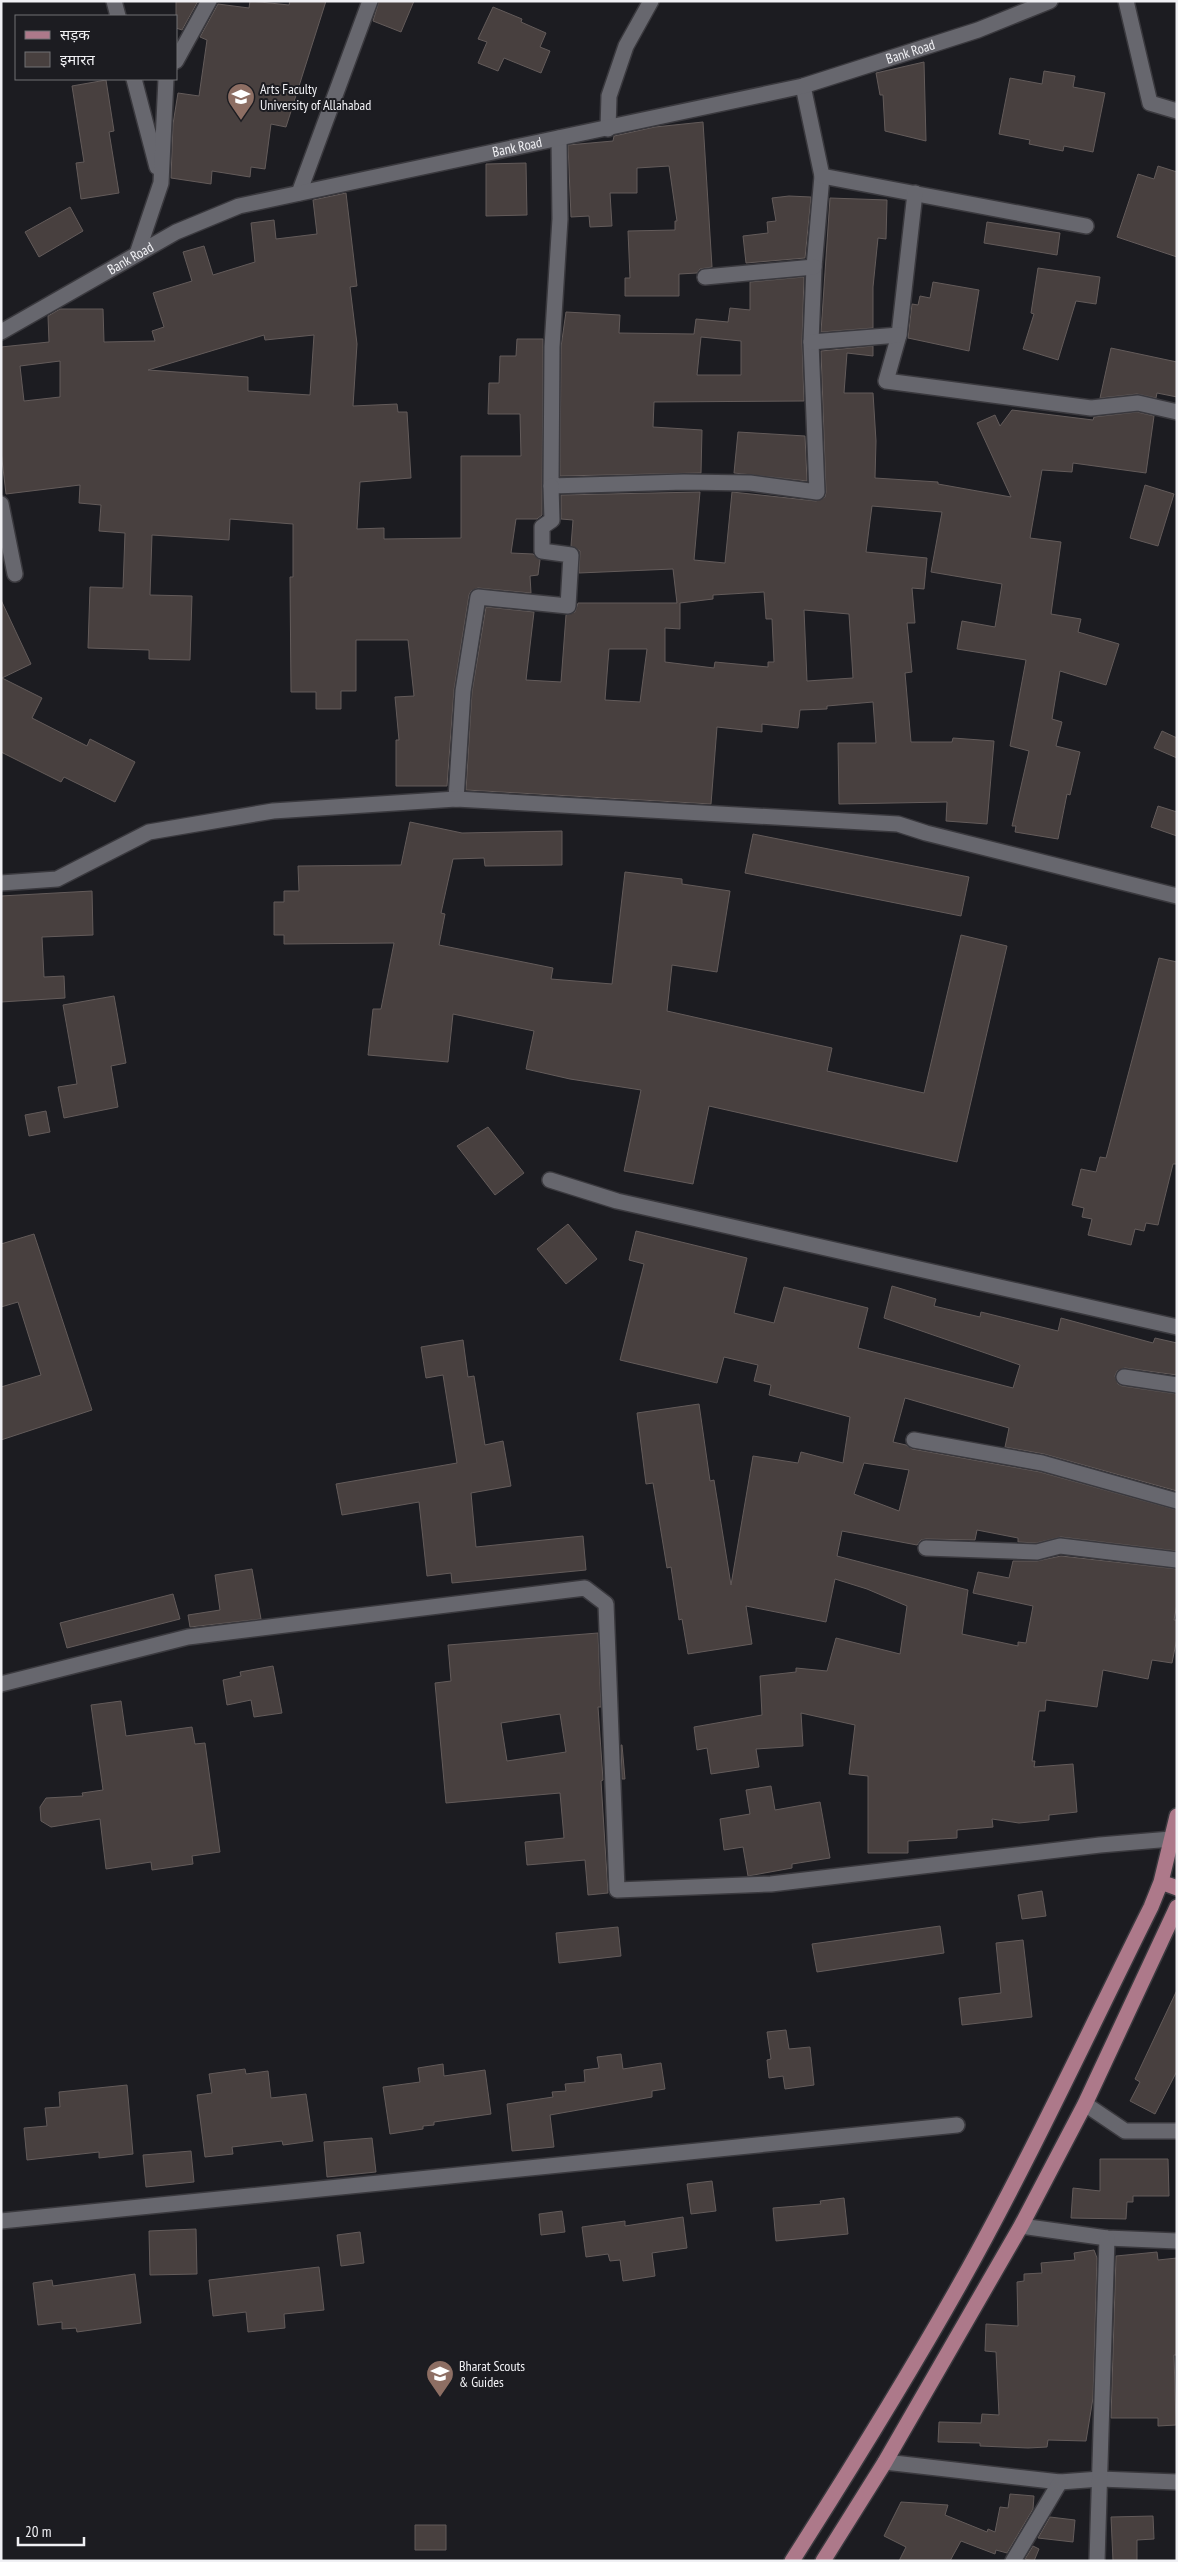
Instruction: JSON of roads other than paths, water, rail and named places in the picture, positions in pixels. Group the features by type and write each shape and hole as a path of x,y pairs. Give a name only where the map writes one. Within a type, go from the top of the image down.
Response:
{"main road":[{"path":"792,2561 840,2486 960,2283 1032,2146 1151,1907 1161,1882 1177,1816"},
{"path":"1161,1882 1177,1888"},
{"path":"823,2561 885,2462 1021,2226 1085,2104 1176,1912 1151,1907"}],"street":[{"path":"114,1 118,15"},
{"path":"178,57 209,1"},
{"path":"299,194 370,1"},
{"path":"608,129 609,96 626,46 651,1"},
{"name":"Bank Road","path":"1,332 176,232 239,206 803,86 978,30 1050,1"},
{"path":"1126,1 1150,103 1177,112"},
{"path":"134,80 161,183"},
{"path":"137,254 161,183 166,80"},
{"path":"551,486 684,482 750,483 817,492 811,342 814,267 822,176 803,86"},
{"path":"456,800 463,691 478,597 568,606 571,555 542,551 542,527 552,520 552,347 560,219 559,138"},
{"path":"822,176 1086,226"},
{"path":"915,193 899,335 886,381 1091,408 1138,403 1177,412"},
{"path":"705,277 814,267"},
{"path":"811,342 899,335"},
{"path":"1,504 15,574"},
{"path":"1,882 57,879 149,832 273,810 456,800 898,824 926,833 1177,896"},
{"path":"550,1180 618,1201 1177,1327"},
{"path":"1124,1377 1177,1385"},
{"path":"914,1440 1042,1463 1177,1500"},
{"path":"926,1548 1037,1552 1060,1546 1177,1560"},
{"path":"1,1684 188,1638 585,1588 606,1604 617,1890 771,1884 1100,1845 1172,1839"},
{"path":"1085,2104 1125,2131 1177,2131"},
{"path":"1,2221 957,2124"},
{"path":"1021,2226 1108,2238 1177,2241"},
{"path":"1096,2561 1108,2238"},
{"path":"885,2462 1060,2482 1100,2479 1177,2482"},
{"path":"1013,2561 1060,2482"}],"place":[{"name":"Arts Faculty University of Allahabad","path":"241,121"},
{"name":"Bharat Scouts & Guides","path":"440,2398"}]}
